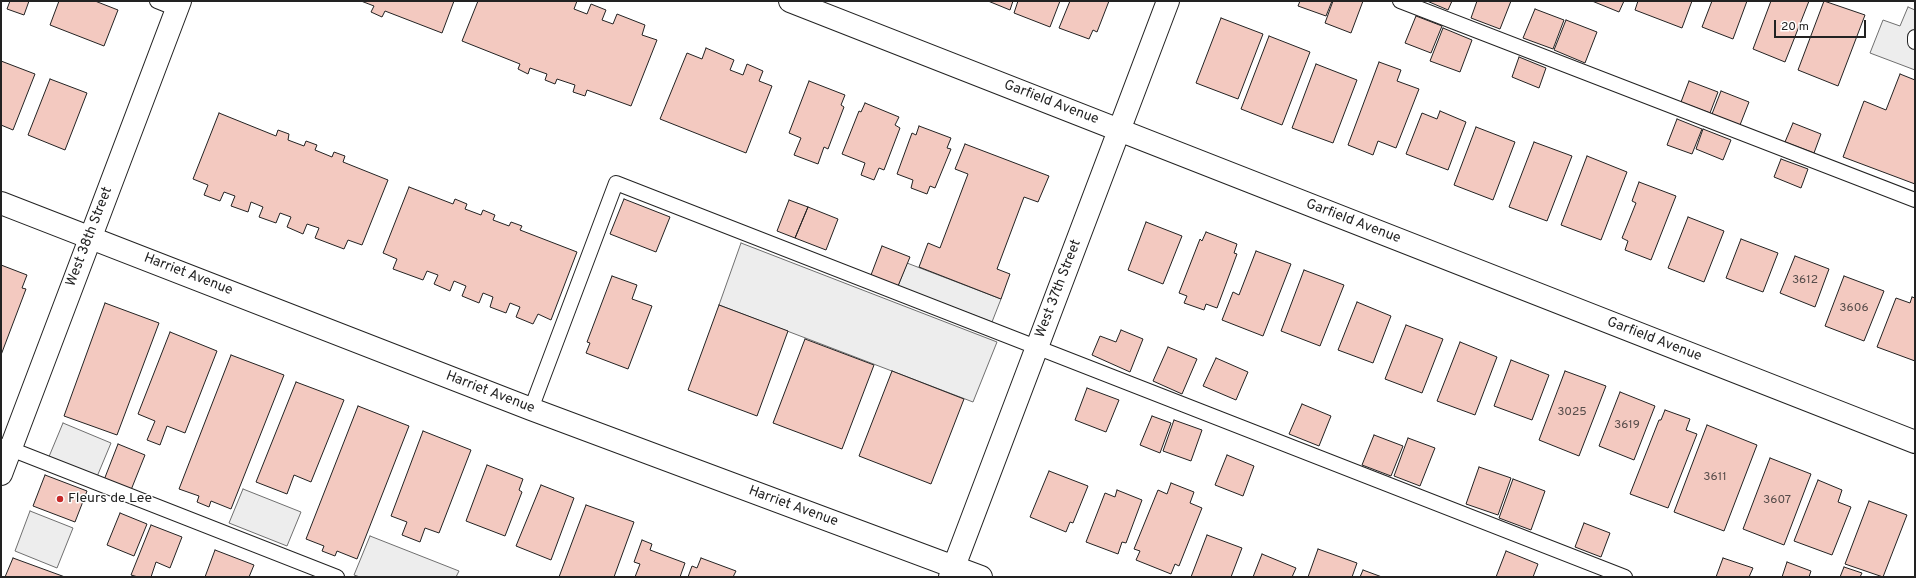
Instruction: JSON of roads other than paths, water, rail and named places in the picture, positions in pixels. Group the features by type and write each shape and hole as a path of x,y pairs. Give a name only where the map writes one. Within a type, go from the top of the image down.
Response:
{"street":[{"name":"Garfield Avenue","path":"790,1 1915,442"},
{"name":"West 37th Street","path":"952,572 1168,1"},
{"name":"West 38th Street","path":"1,474 6,447 90,237 178,5"},
{"name":"Harriet Avenue","path":"1,202 952,572 981,577"}],"lane":[{"path":"157,1 178,5"},
{"path":"1400,1 1915,200"},
{"path":"1915,37 1915,42"},
{"path":"531,409 616,183 1625,577"},
{"path":"6,447 337,577"}],"place":[{"name":"Fleurs de Lee","path":"60,499"}]}
